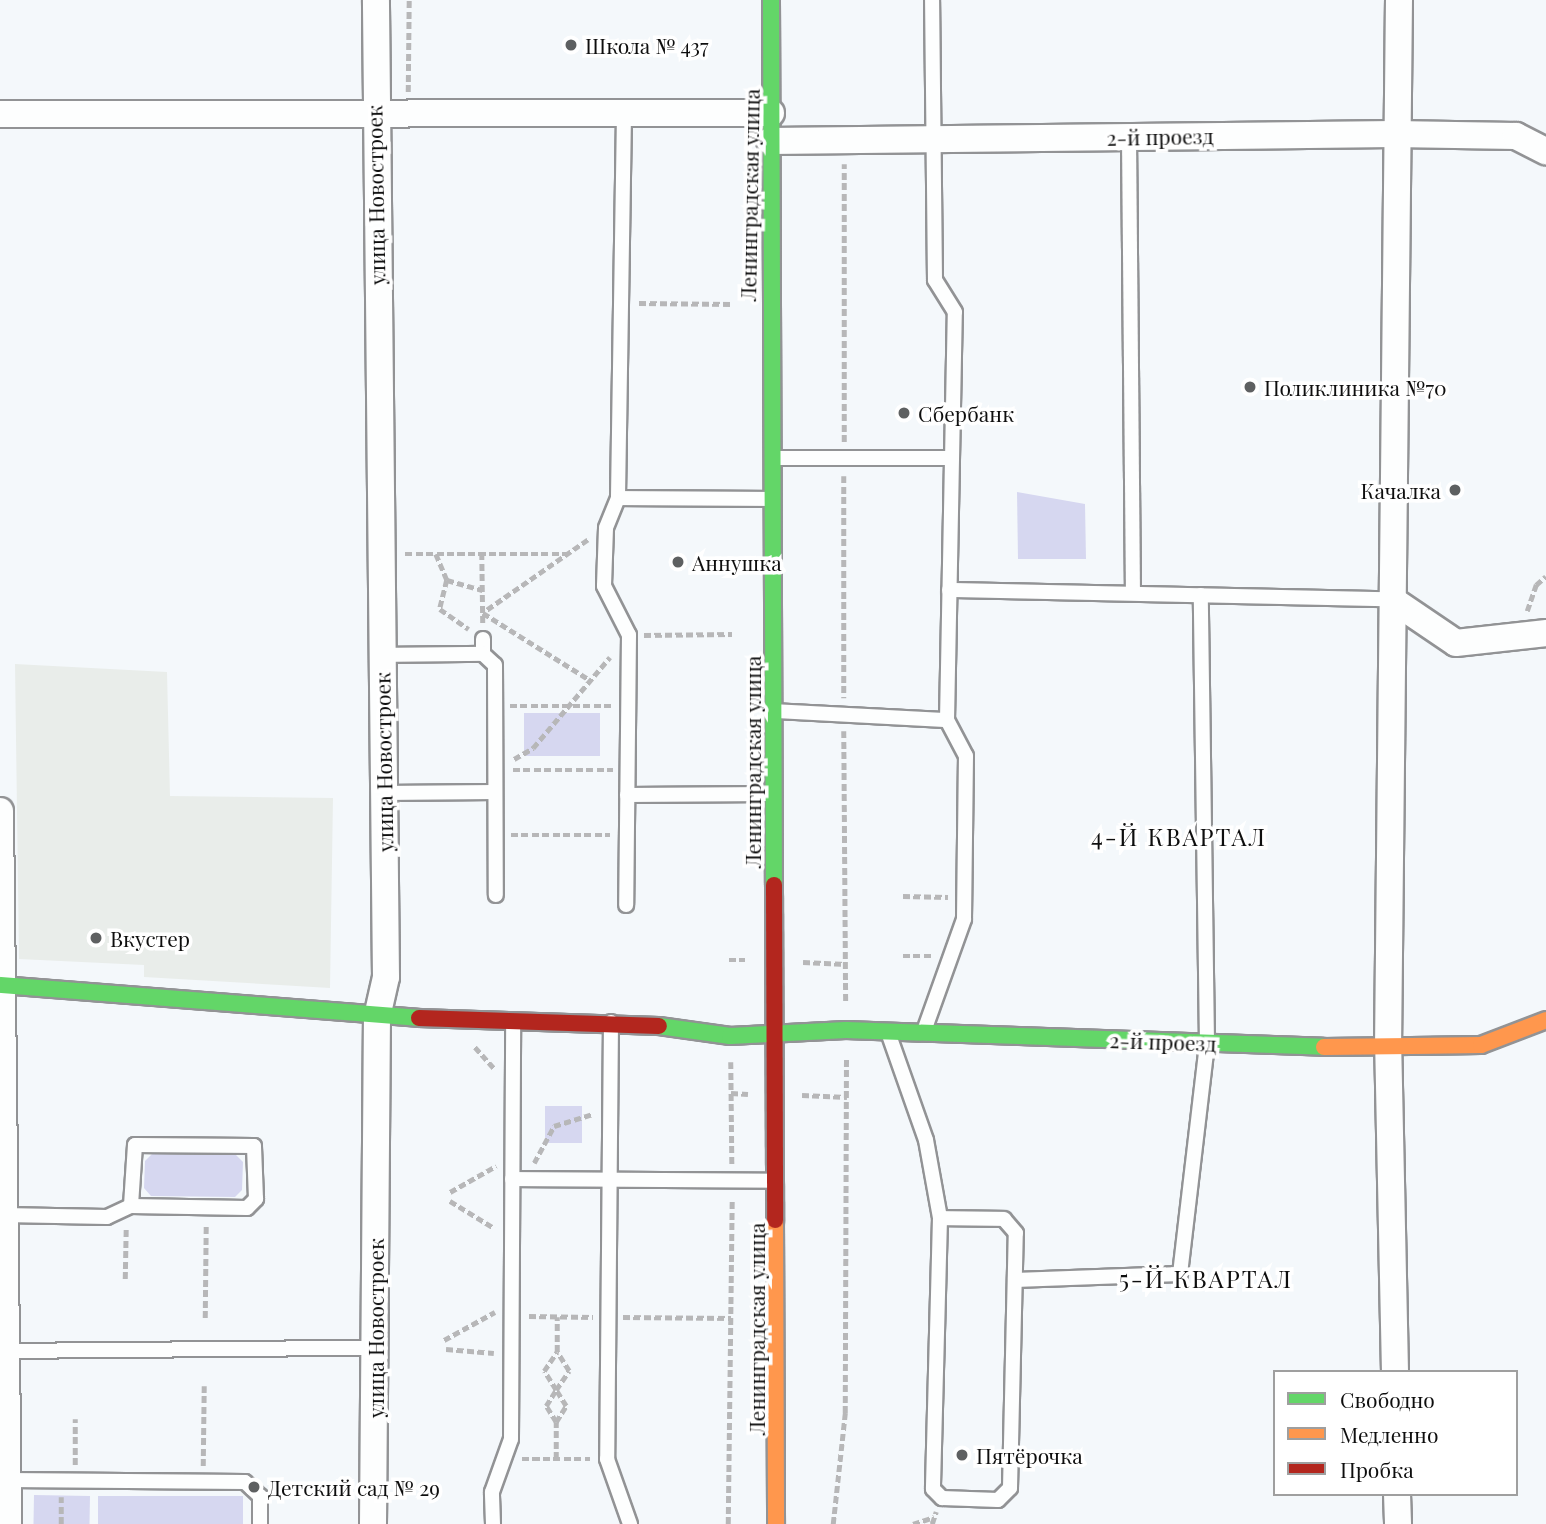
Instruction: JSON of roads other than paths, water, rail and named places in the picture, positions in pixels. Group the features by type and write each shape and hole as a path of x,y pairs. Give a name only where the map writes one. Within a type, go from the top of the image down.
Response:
{"street":[{"name":"улица Новостроек","path":"373,1524 377,1017 386,977 373,113 376,0"},
{"name":"Ленинградская улица","path":"771,0 777,1181 776,1524"},
{"path":"1395,1370 1388,1049 1394,134 1399,0"},
{"path":"0,114 771,113"},
{"name":"2-й проезд","path":"770,141 1394,134 1516,136 1546,151"},
{"path":"1391,599 1456,643 1518,640 1546,633"},
{"path":"0,811 3,1351 8,1524"},
{"name":"2-й проезд","path":"0,985 377,1017 611,1020 730,1036 846,1030 1388,1049 1481,1045 1546,1020"},
{"path":"1397,1496 1398,1524"}],"lane":[{"path":"923,1033 954,956 964,897 966,755 947,719 955,312 935,280 932,0"},
{"path":"624,114 618,498 606,528 604,586 629,635 626,905"},
{"path":"1129,137 1133,593"},
{"path":"773,458 952,458"},
{"path":"618,498 772,499"},
{"path":"949,590 1391,599"},
{"path":"1015,1280 1180,1273 1207,1043 1201,595"},
{"path":"381,655 483,647 495,666 496,895"},
{"path":"773,711 947,719"},
{"path":"383,793 495,792"},
{"path":"627,795 773,794"},
{"path":"493,1524 492,1492 510,1439 512,1239 518,1179 512,1156 513,1018"},
{"path":"611,1020 607,1459 630,1524"},
{"path":"887,1031 909,1076 940,1218 933,1489 942,1498 998,1500 1010,1488 1015,1280 1012,1224 940,1218"},
{"path":"3,1212 107,1217 129,1207 253,1205 254,1146 135,1144 129,1207"},
{"path":"518,1179 777,1181"},
{"path":"3,1351 374,1348"},
{"path":"5,1485 68,1480 203,1481 254,1486 260,1524"}],"place":[{"name":"Школа № 437","path":"571,45"},
{"name":"Поликлиника №70","path":"1250,387"},
{"name":"Сбербанк","path":"904,413"},
{"name":"Качалка","path":"1455,490"},
{"name":"Аннушка","path":"678,562"},
{"name":"Вкустер","path":"96,938"},
{"name":"Пятёрочка","path":"962,1455"},
{"name":"Детский сад № 29","path":"254,1487"}],"district":[{"name":"4-Й КВАРТАЛ","path":"1179,837"},
{"name":"5-Й КВАРТАЛ","path":"1206,1279"}]}
